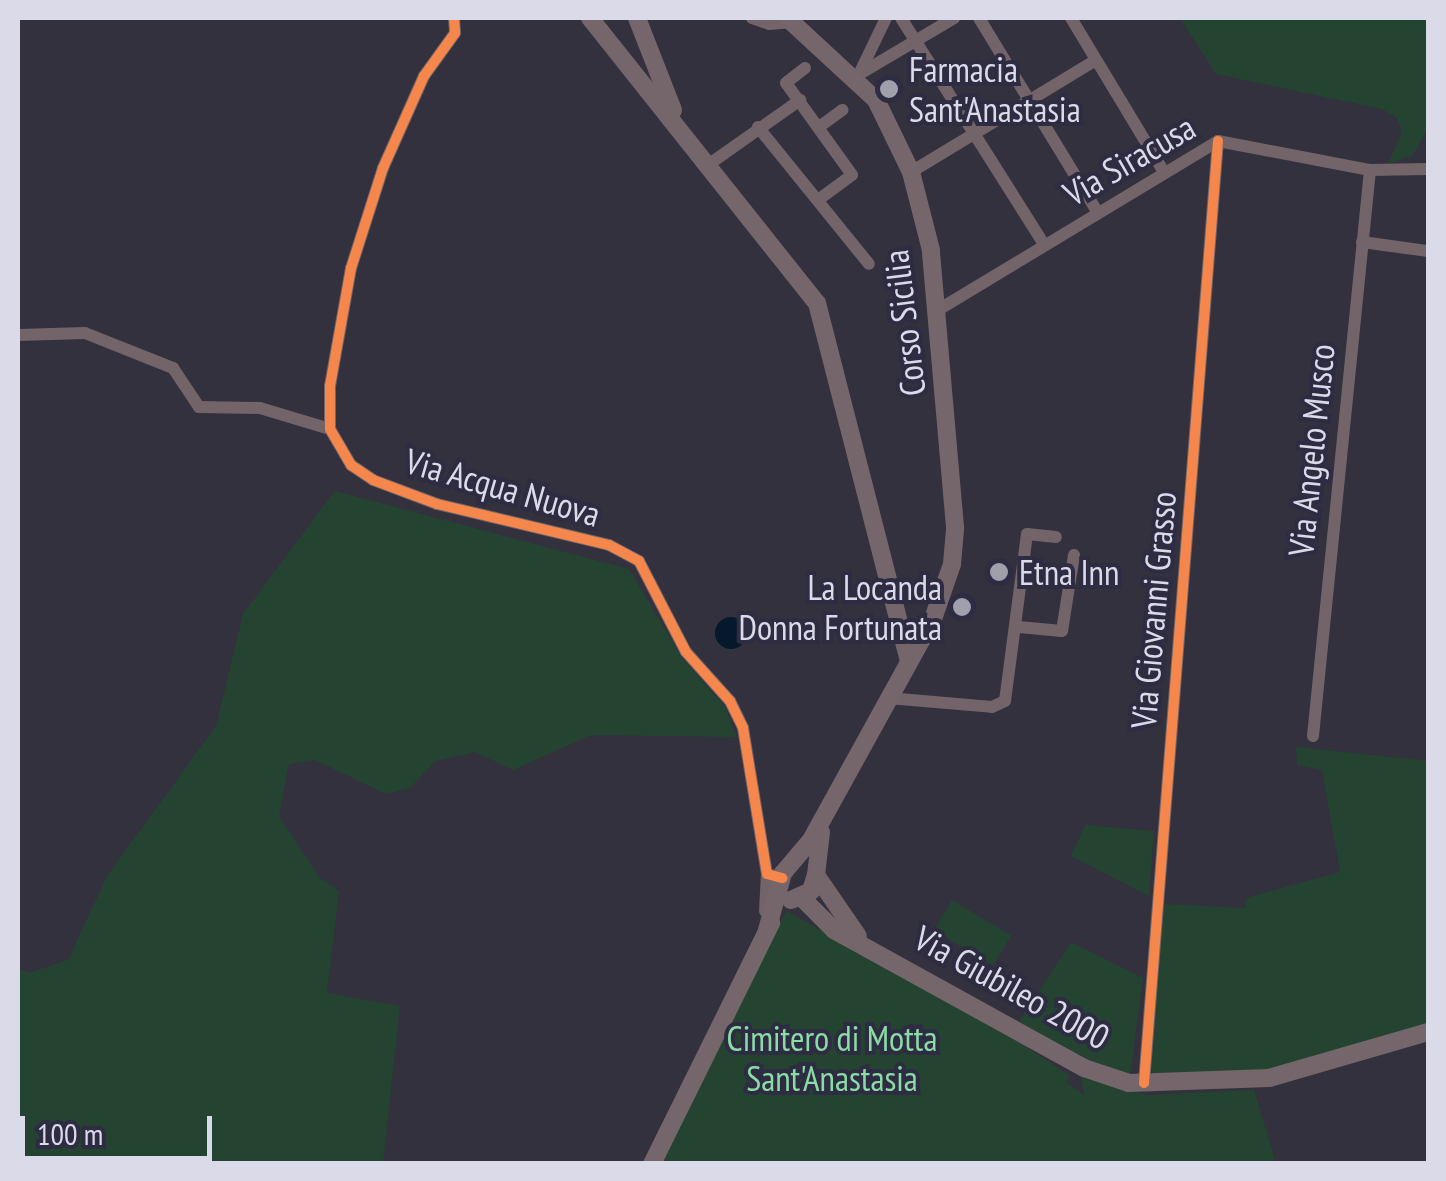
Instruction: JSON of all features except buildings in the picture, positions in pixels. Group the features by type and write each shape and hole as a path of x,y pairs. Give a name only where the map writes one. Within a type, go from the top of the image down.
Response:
{"street":[{"path":"18,335 85,333 173,368 199,407 260,408 330,429 330,386 351,268 383,168 424,76 455,33 454,18"},
{"path":"590,18 676,120 816,304 909,661"},
{"path":"637,18 658,61 676,120"},
{"path":"752,18 769,24 788,20"},
{"path":"856,76 886,18"},
{"path":"901,18 1043,243"},
{"path":"856,76 954,18"},
{"path":"979,18 1098,211"},
{"path":"1071,18 1164,172"},
{"name":"Corso Sicilia","path":"778,878 795,863 824,816 909,661 944,592 955,544 938,310 911,172 876,100 856,76 788,20"},
{"path":"911,172 1096,60"},
{"path":"642,80 658,61"},
{"path":"805,68 786,83 852,175 818,200"},
{"path":"708,165 758,126 800,100"},
{"path":"819,126 842,110"},
{"path":"758,126 869,264"},
{"name":"Via Siracusa","path":"938,310 1043,243 1218,141 1370,170 1428,170"},
{"name":"Via Giovanni Grasso","path":"1144,1083 1218,141"},
{"name":"Via Angelo Musco","path":"1313,736 1370,170"},
{"path":"1362,242 1428,251"},
{"name":"Via Acqua Nuova","path":"330,429 351,465 373,480 470,513 609,545 638,561 686,652 730,701 743,728 778,878 754,954"},
{"path":"888,698 992,708 1005,702 1019,628 1027,534 1056,537"},
{"path":"1019,628 1062,631 1074,554"},
{"path":"652,1164 767,930 799,896 814,887 824,816"},
{"path":"795,863 815,874 861,939"},
{"path":"767,930 778,878"},
{"name":"Via Giubileo 2000","path":"778,878 834,930 861,939 1084,1068 1144,1083 1269,1078 1428,1032"}],"green space":[{"path":"1180,18 1428,18 1428,128 1413,155 1388,164 1402,131 1397,118 1382,109 1216,74"},
{"path":"335,491 629,569 682,658 725,707 737,737 591,735 513,770 475,752 435,761 410,788 386,794 315,760 289,764 279,816 320,878 339,891 327,993 400,1006 383,1163 18,1163 18,968 29,973 68,960 107,876 216,726 243,614"},
{"path":"1296,747 1428,761 1428,1023 1281,1070 1155,1077 1149,1065 1163,904 1245,908 1246,898 1340,872 1322,770 1297,765"},
{"path":"1085,825 1154,831 1149,896 1071,856"},
{"path":"952,900 1011,936 993,966 934,930"},
{"name":"Cimitero di Motta Sant'Anastasia","path":"786,911 996,1027 1069,1075 1067,1083 1084,1095 1081,1076 1147,1095 1254,1090 1276,1163 660,1164"},
{"path":"1071,942 1143,978 1130,1075 1089,1062 1019,1022"}],"water":[{"path":"731,617 742,622 747,633 742,644 731,649 720,644 715,633 720,622"}],"cycle path":[{"path":"454,18 455,33 424,76 383,168 351,268 330,386 330,429 351,465 373,480 437,504 609,545 639,561 686,652 730,701 743,728 767,874 782,878"},
{"path":"1144,1083 1218,141"}],"place":[{"name":"Farmacia Sant'Anastasia","path":"889,89"},
{"name":"Etna Inn","path":"999,572"},
{"name":"La Locanda Donna Fortunata","path":"962,607"}]}
